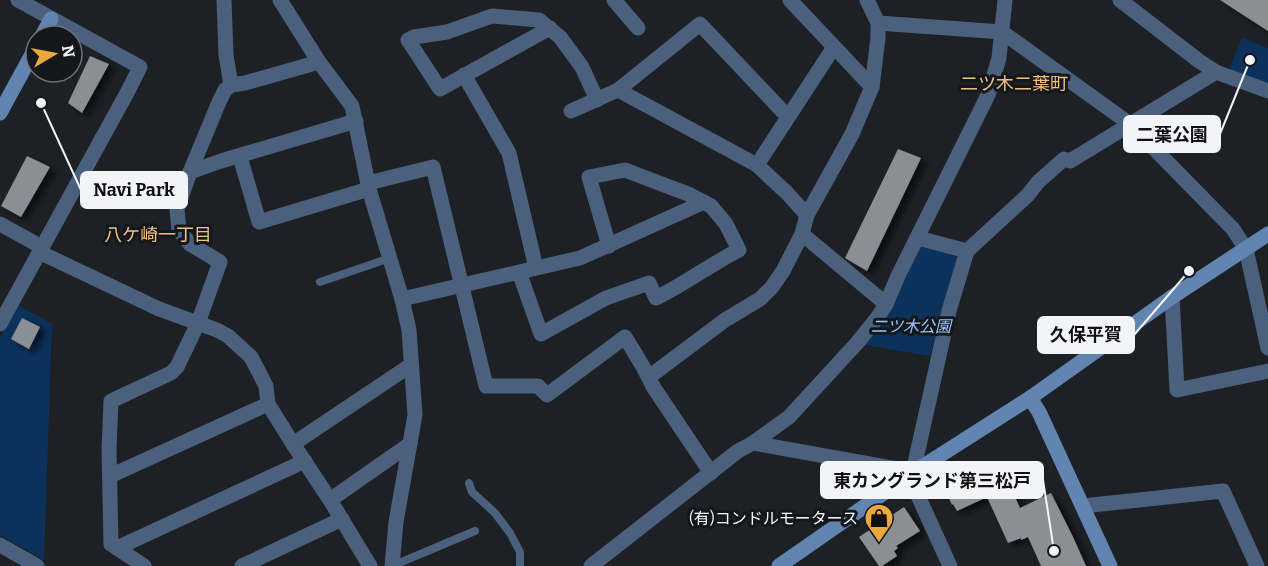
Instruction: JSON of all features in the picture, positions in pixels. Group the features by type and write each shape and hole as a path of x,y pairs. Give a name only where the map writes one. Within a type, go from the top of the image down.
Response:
{"street":[{"path":"0,324 140,67 18,0"},
{"path":"224,0 225,55 231,85"},
{"path":"280,0 319,62 352,106 368,186 409,330 415,415 396,522 392,566"},
{"path":"614,0 638,28"},
{"path":"790,0 872,87"},
{"path":"648,377 725,320 760,299 783,271 802,234 807,215 852,134 872,87 878,23 867,0"},
{"path":"591,566 738,451 789,417 878,317 988,95 999,58 1005,0"},
{"path":"1120,0 1216,72 1268,91"},
{"path":"550,28 440,88 408,40 414,36 447,32 492,16 539,20 550,28 560,37 582,67 597,100"},
{"path":"48,24 51,19"},
{"path":"878,23 1002,32 1130,124 1233,229 1246,249 1268,348"},
{"path":"571,111 618,90 700,24 788,117"},
{"path":"757,165 834,47"},
{"path":"144,566 111,544 109,449 111,401 171,373 177,367 198,322 220,261 190,244 179,230 177,209 225,90 231,85 319,62"},
{"path":"0,113 24,68"},
{"path":"950,566 912,473 949,311 967,251 1064,159 1070,161 1216,72"},
{"path":"464,75 509,153 536,268"},
{"path":"618,90 757,165 788,193 807,215"},
{"path":"190,172 356,121"},
{"path":"240,157 258,222 433,167 486,386 538,386 547,395 625,337 654,388 711,473"},
{"path":"519,272 541,334 606,298 649,283 657,298 719,260 740,250 726,224 711,206 688,194 626,170 589,177 609,246"},
{"path":"402,299 580,258 704,202"},
{"path":"0,224 41,250 159,309 217,330 228,336 251,357 266,386 268,404 370,566"},
{"path":"802,234 886,304"},
{"path":"779,566 912,473 1030,398 1172,297 1268,234"},
{"path":"918,238 967,251"},
{"path":"1172,297 1177,390 1268,371"},
{"path":"293,444 411,365"},
{"path":"1030,398 1040,412 1110,566"},
{"path":"110,476 268,404"},
{"path":"753,443 912,473"},
{"path":"330,500 410,444"},
{"path":"117,548 305,461"},
{"path":"1083,506 1223,491 1257,566"},
{"path":"242,566 342,519"},
{"path":"0,545 38,566"}],"lane":[{"path":"320,282 390,258"},
{"path":"469,483 471,492 495,513 510,533 520,552 520,566"},
{"path":"392,566 475,531"}],"green space":[{"path":"1242,38 1268,48 1268,86 1228,72"},
{"name":"二ツ木公園","path":"943,244 958,260 930,356 865,345 920,247"},
{"path":"18,305 52,324 44,560 0,535 0,338"}],"building":[{"path":"1220,0 1268,0 1268,31"},
{"path":"90,56 109,64 82,113 68,103 77,84 84,84 84,69"},
{"path":"898,149 921,158 867,271 845,258"},
{"path":"27,156 50,167 21,217 1,206"},
{"path":"22,318 40,327 29,349 11,339"},
{"path":"1003,471 1020,508 1051,493 1086,566 1041,566 1028,537 1008,543 987,497 957,511 941,481 956,474 964,492 993,480 991,477"},
{"path":"904,507 920,531 896,546 898,548 894,551 897,556 879,566 859,537"}],"place":[{"name":"二葉公園","path":"1250,60"},
{"name":"Navi Park","path":"41,103"},
{"name":"久保平賀","path":"1189,271"},
{"name":"(有)コンドルモータース","path":"879,544"},
{"name":"東カングランド第三松戸","path":"1054,551"}],"district":[{"name":"二ツ木二葉町","path":"1014,84"},
{"name":"八ケ崎一丁目","path":"158,235"}]}
